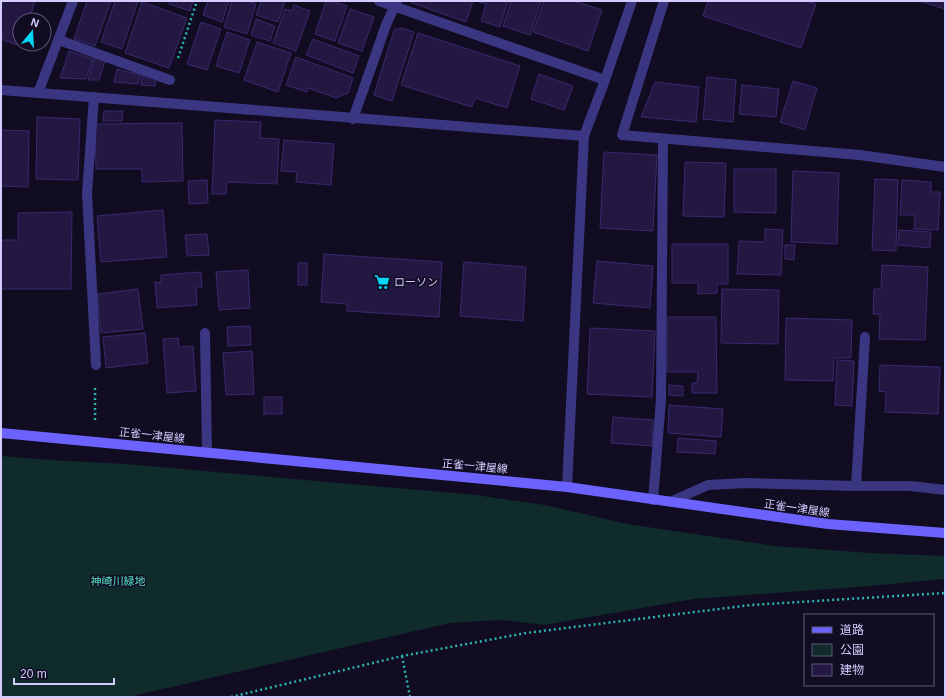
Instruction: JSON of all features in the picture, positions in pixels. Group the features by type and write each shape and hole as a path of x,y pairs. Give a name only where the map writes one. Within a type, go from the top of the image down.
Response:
{"main road":[{"name":"正雀一津屋線","path":"1,433 567,487 828,524 945,533"}],"street":[{"path":"38,93 73,1"},
{"path":"379,1 396,4 605,80"},
{"path":"567,487 584,136 632,1"},
{"path":"664,1 622,135 860,155 945,167"},
{"path":"353,119 386,26 396,4"},
{"path":"59,40 170,80"},
{"path":"1,90 353,119 584,136"},
{"path":"94,97 87,193 96,365"},
{"path":"653,500 661,400 663,139"},
{"path":"205,333 207,453"},
{"path":"856,486 864,337"},
{"path":"670,502 708,485 746,483 911,486 945,490"}],"path":[{"path":"170,80 198,1"},
{"path":"95,442 96,365"},
{"path":"231,697 402,656 526,633 751,605 945,593"},
{"path":"402,656 410,697"}],"green space":[{"name":"神崎川緑地","path":"1,456 125,464 476,495 545,505 627,524 775,546 870,553 945,556 945,579 694,599 544,625 502,620 450,623 128,697 1,697"}],"building":[{"path":"1,1 35,1 32,12 12,12 12,43 1,39"},
{"path":"87,1 111,1 95,46 74,39"},
{"path":"115,1 138,1 122,49 101,42"},
{"path":"170,1 193,1 190,11 169,4"},
{"path":"208,1 229,1 222,22 203,15"},
{"path":"232,1 248,1 256,4 247,34 224,27"},
{"path":"261,1 285,1 278,22 256,15"},
{"path":"326,1 332,1 347,6 335,41 315,34"},
{"path":"413,1 473,1 466,22 412,3"},
{"path":"477,1 508,1 500,27 481,21 486,4"},
{"path":"511,1 541,1 530,35 503,26"},
{"path":"544,1 574,1 602,10 588,51 533,32"},
{"path":"708,1 807,1 816,4 801,48 703,16"},
{"path":"919,1 945,1 945,9"},
{"path":"142,2 187,18 169,68 125,53"},
{"path":"294,5 310,11 296,51 273,43 285,9 292,11"},
{"path":"350,9 374,17 362,51 338,43"},
{"path":"256,19 275,26 270,41 251,35"},
{"path":"201,22 221,29 207,70 187,64"},
{"path":"401,28 414,32 392,101 374,95 394,30"},
{"path":"227,32 250,40 239,73 216,66"},
{"path":"418,33 520,66 507,108 475,98 472,107 401,85"},
{"path":"313,39 359,56 353,73 306,55"},
{"path":"257,42 291,53 278,92 244,80"},
{"path":"69,51 93,59 86,79 60,78"},
{"path":"296,57 353,78 348,93 336,98 308,88 307,92 286,85"},
{"path":"95,58 105,61 99,80 88,80"},
{"path":"117,69 140,75 138,84 114,82"},
{"path":"539,74 573,86 564,110 531,99"},
{"path":"142,75 156,76 155,86 141,85"},
{"path":"707,77 736,80 733,122 703,119"},
{"path":"793,81 817,88 805,130 780,122"},
{"path":"655,82 699,87 696,122 641,117"},
{"path":"742,85 779,89 776,117 739,114"},
{"path":"104,111 123,111 122,121 103,121"},
{"path":"37,117 80,119 78,180 36,179"},
{"path":"215,120 261,122 260,138 279,139 277,184 227,182 226,194 212,194"},
{"path":"182,123 183,181 142,182 142,169 96,169 95,124"},
{"path":"1,130 29,131 28,187 1,186"},
{"path":"284,140 334,144 331,185 296,182 297,172 281,171"},
{"path":"604,152 657,155 653,231 600,228"},
{"path":"685,162 726,163 724,217 683,216"},
{"path":"734,169 776,169 776,213 734,212"},
{"path":"793,171 839,173 837,244 791,242"},
{"path":"875,179 898,180 896,251 872,250"},
{"path":"207,180 208,203 189,204 188,181"},
{"path":"902,180 931,182 931,192 940,192 938,230 914,229 915,215 900,215"},
{"path":"163,210 167,257 101,262 97,216"},
{"path":"72,212 71,289 1,289 1,240 18,240 18,213"},
{"path":"765,229 783,230 781,275 737,274 739,241 765,242"},
{"path":"899,230 931,232 930,248 898,245"},
{"path":"207,234 209,255 187,256 185,235"},
{"path":"672,244 728,244 728,284 717,284 717,293 698,294 698,283 672,283"},
{"path":"785,245 795,245 794,260 785,259"},
{"name":"ローソン","path":"324,254 442,262 439,317 347,311 347,304 321,302"},
{"path":"597,261 653,266 650,308 593,303"},
{"path":"464,262 526,267 523,321 460,316"},
{"path":"298,263 307,263 307,285 298,285"},
{"path":"882,265 928,267 925,340 879,339 880,314 873,314 874,289 881,289"},
{"path":"248,270 250,308 219,310 216,272"},
{"path":"201,272 202,287 196,287 197,305 157,308 155,282 161,283 161,275"},
{"path":"138,289 143,329 101,333 97,294"},
{"path":"722,289 779,290 778,344 721,343"},
{"path":"667,317 716,317 717,393 692,393 692,383 697,383 698,372 667,372"},
{"path":"786,318 852,320 851,358 834,358 833,381 785,380"},
{"path":"250,326 251,345 228,346 227,327"},
{"path":"590,328 655,331 652,397 587,394"},
{"path":"145,333 148,363 106,368 103,337"},
{"path":"178,338 179,347 193,346 196,391 167,393 163,339"},
{"path":"252,351 254,394 226,395 223,353"},
{"path":"837,360 854,361 852,406 835,405"},
{"path":"880,365 940,367 938,414 885,412 886,392 879,391"},
{"path":"669,385 683,386 683,396 669,395"},
{"path":"264,397 282,397 282,414 264,414"},
{"path":"669,405 723,409 721,437 668,433"},
{"path":"613,417 653,420 652,446 611,443"},
{"path":"678,438 716,441 715,454 677,452"}],"place":[{"name":"ローソン","path":"382,282"}]}
